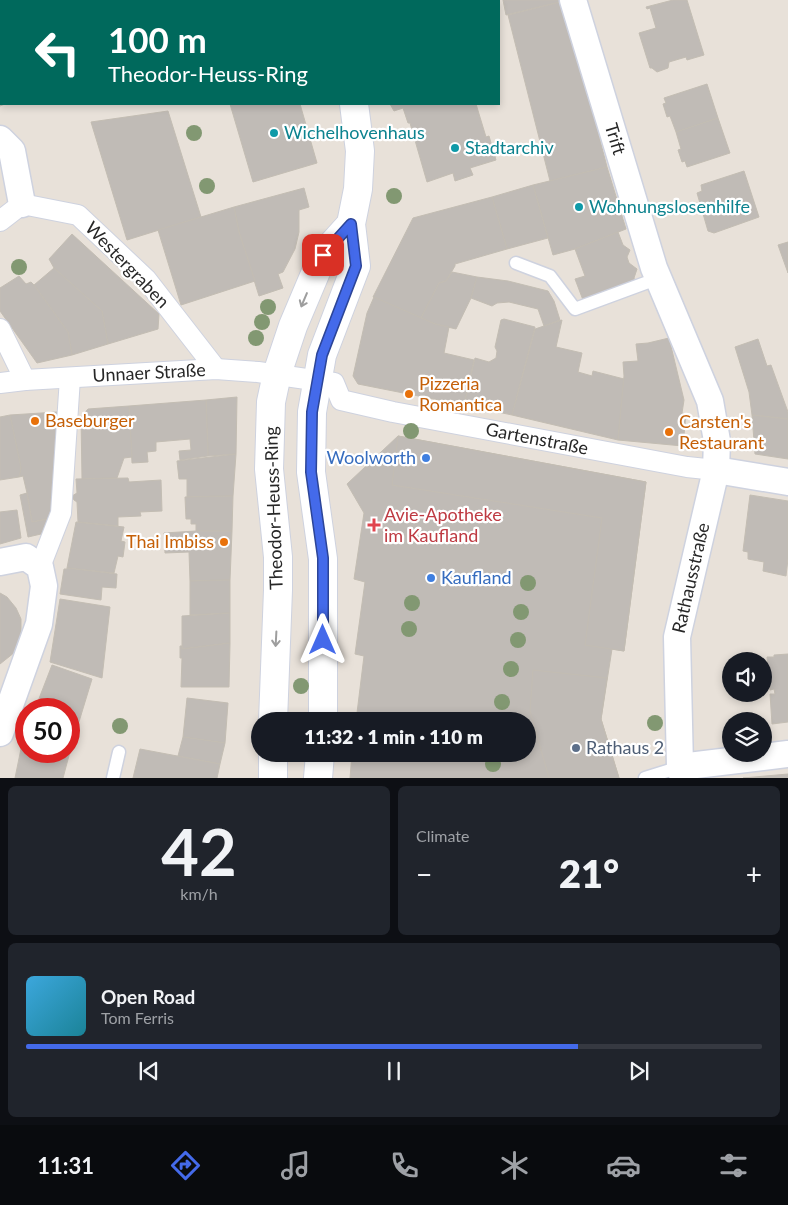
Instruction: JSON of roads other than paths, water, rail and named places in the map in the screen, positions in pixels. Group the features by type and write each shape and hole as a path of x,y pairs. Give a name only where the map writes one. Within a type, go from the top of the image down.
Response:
{"main road":[{"name":"Theodor-Heuss-Ring","path":"274,712 278,557 269,469 270,402 322,355 356,266 351,224 358,189 360,151 354,105"},
{"name":"Theodor-Heuss-Ring","path":"323,712 323,558 311,472 312,412 297,377 293,326 323,255 351,224"},
{"path":"272,778 273,762"},
{"path":"318,778 319,762"}],"street":[{"name":"Trift","path":"573,0 654,268 710,401 717,441 716,470"},
{"path":"0,139 12,151 22,204 0,222"},
{"name":"Westergraben","path":"22,204 78,216 146,279 216,369"},
{"path":"0,329 25,380"},
{"name":"Unnaer Straße","path":"0,383 216,369 297,377"},
{"name":"Gartenstraße","path":"297,377 334,383 341,400 393,412 686,467 788,482"},
{"path":"0,734 39,624 44,586 40,567 61,513 70,378"},
{"name":"Rathausstraße","path":"681,772 676,637 716,470"},
{"path":"0,562 26,557 40,567"},
{"path":"681,772 788,754"}],"lane":[{"path":"516,263 550,276 575,310 659,278"},
{"path":"113,778 119,752"},
{"path":"645,778 681,772"}],"place":[{"name":"Wichelhovenhaus","path":"274,133"},
{"name":"Stadtarchiv","path":"455,148"},
{"name":"Wohnungslosenhilfe","path":"579,207"},
{"name":"Pizzeria Romantica","path":"409,394"},
{"name":"Baseburger","path":"35,421"},
{"name":"Carsten's Restaurant","path":"669,432"},
{"name":"Woolworth","path":"426,458"},
{"name":"Avie-Apotheke im Kaufland","path":"374,525"},
{"name":"Thai Imbiss","path":"224,542"},
{"name":"Kaufland","path":"431,578"},
{"name":"Rathaus 2","path":"576,748"}]}
